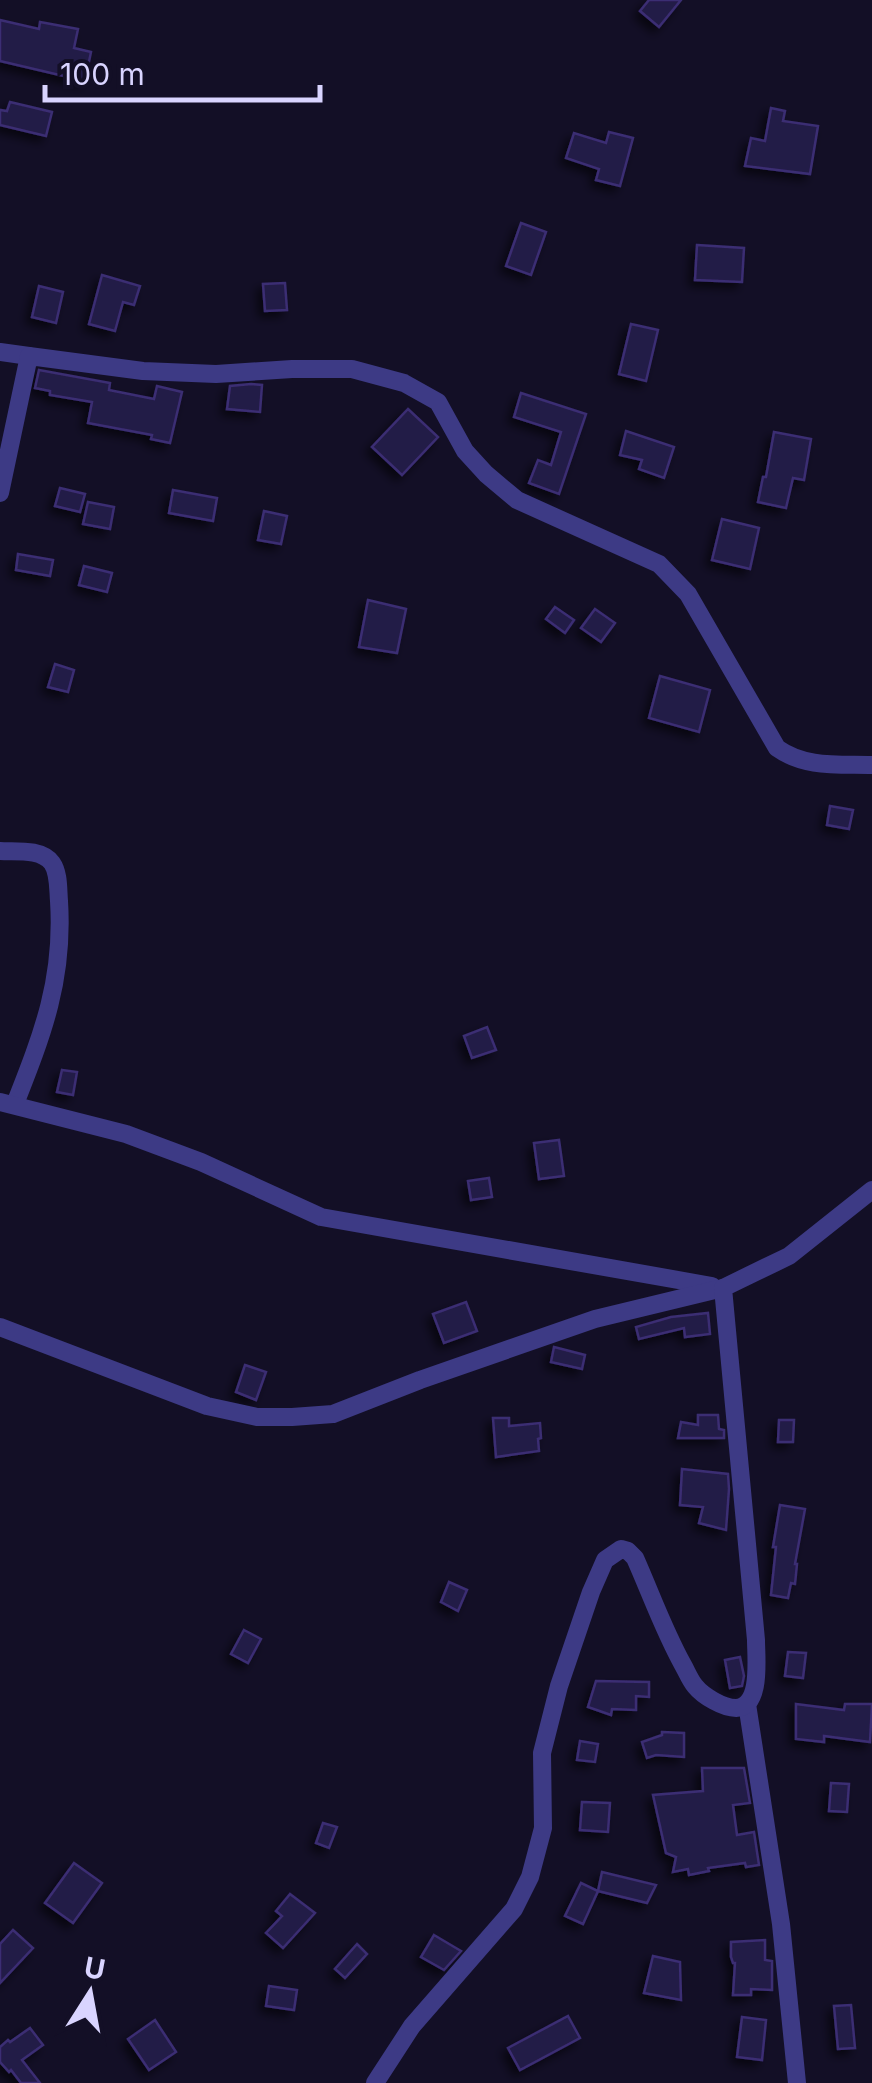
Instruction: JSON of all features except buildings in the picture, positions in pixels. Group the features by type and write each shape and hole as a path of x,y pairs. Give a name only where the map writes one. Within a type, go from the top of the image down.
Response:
{"street":[{"path":"0,352 144,371 216,374 352,370 404,382 438,402 465,451 517,500 659,564 688,594 777,748 810,763 872,766"},
{"path":"0,493 28,356"},
{"path":"0,851 28,852 44,856 52,863 58,879 60,925 57,975 44,1030 7,1103 126,1134 201,1162 322,1217 723,1288"},
{"path":"0,1327 207,1406 257,1417 333,1414 595,1319 723,1288 789,1256 872,1190"},
{"path":"374,2083 412,2026 514,1909 530,1877 543,1828 542,1753 559,1686 590,1592 605,1560 621,1549 635,1558 671,1644 696,1687 714,1701 735,1708 747,1704 753,1696 756,1640 723,1288"},
{"path":"747,1704 781,1924 797,2083"}]}
